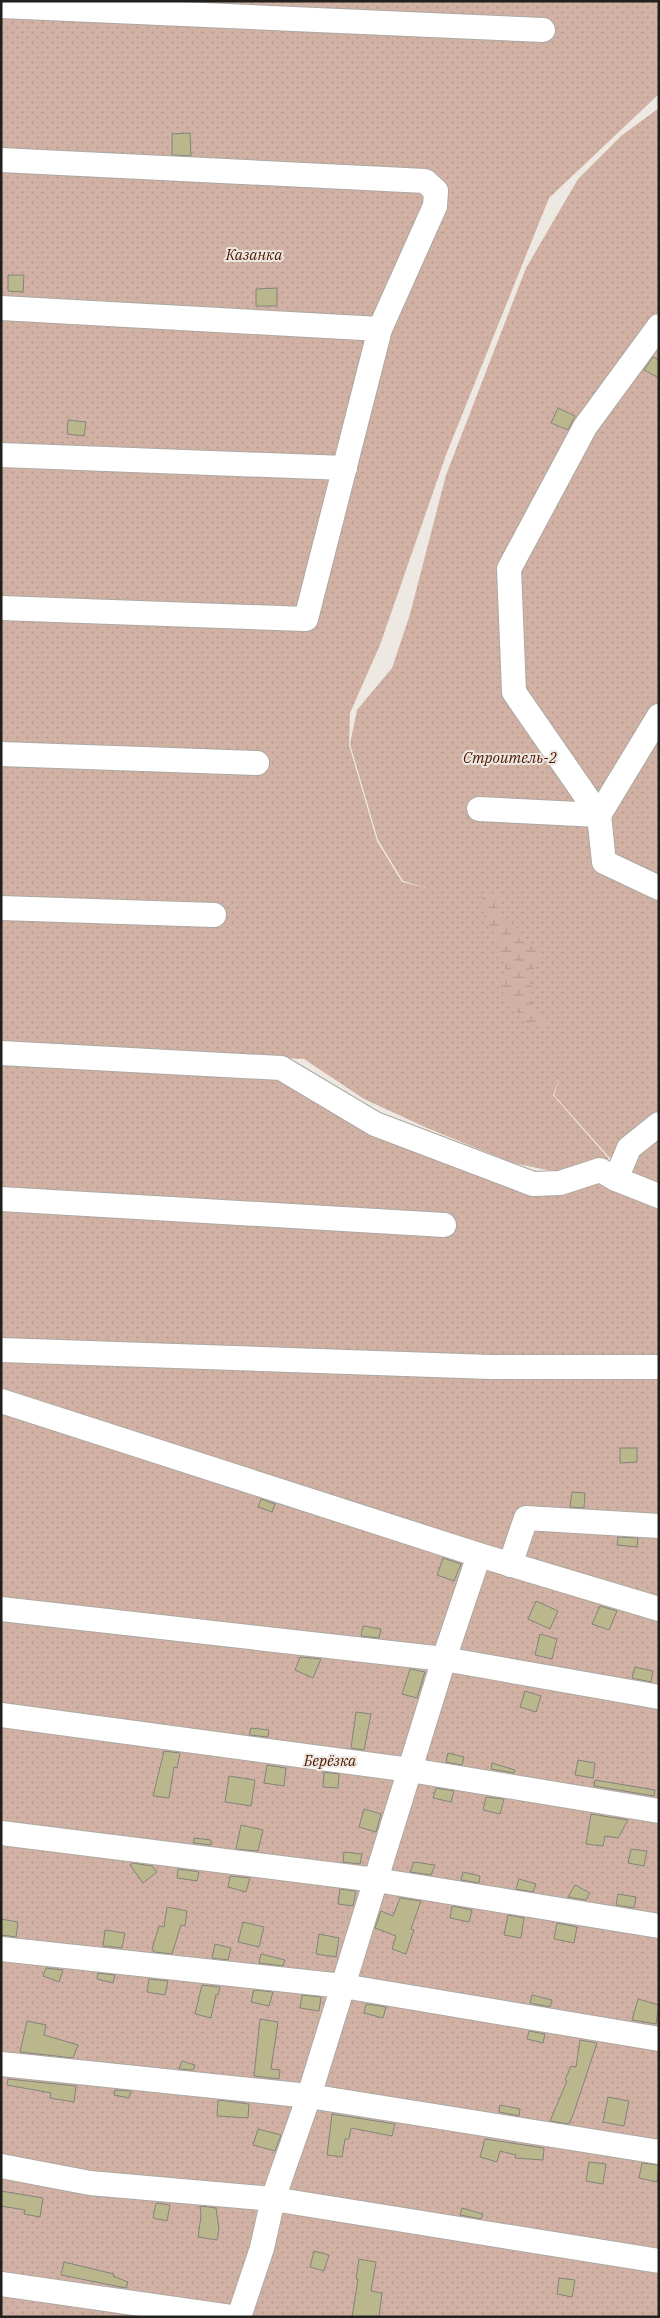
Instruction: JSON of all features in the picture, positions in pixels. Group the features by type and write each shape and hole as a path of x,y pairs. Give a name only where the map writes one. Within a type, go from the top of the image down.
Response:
{"lane":[{"path":"1,6 543,30"},
{"path":"1,160 425,181 436,191 434,206 380,329 306,619 1,608"},
{"path":"1,308 380,329"},
{"path":"659,326 585,427 509,569 514,692 599,814 604,862 659,888"},
{"path":"1,455 345,468"},
{"path":"599,814 659,716"},
{"path":"1,754 257,763"},
{"path":"479,809 599,814"},
{"path":"1,908 214,915"},
{"path":"1,1053 281,1068 375,1124 534,1184 560,1183 600,1170 616,1179 659,1196"},
{"path":"616,1179 629,1148 659,1124"},
{"path":"1,1199 444,1225"},
{"path":"1,1350 480,1367 659,1368"},
{"path":"1,1401 479,1556 659,1609"},
{"path":"510,1565 526,1518 659,1526"},
{"path":"239,2317 262,2248 274,2199 309,2096 444,1660 479,1556"},
{"path":"1,1609 444,1660 659,1697"},
{"path":"1,1715 410,1770 659,1811"},
{"path":"1,1833 376,1880 659,1926"},
{"path":"1,1949 343,1986 659,2039"},
{"path":"1,2064 309,2096 659,2152"},
{"path":"1,2166 90,2183 274,2199 659,2262"},
{"path":"1,2284 231,2317"}],"green space":[{"name":"Казанка","path":"1,1 659,1 659,94 549,198 446,455 380,645 350,713 349,745 377,841 402,882 427,888 403,881 378,840 350,744 357,710 392,668 410,614 446,475 526,268 578,179 621,136 659,108 659,1186 637,1179 608,1156 554,1095 560,1078 553,1095 609,1159 567,1174 513,1163 427,1128 364,1099 304,1059 1,1046"},
{"path":"481,896 498,896 501,919 517,935 542,950 532,973 530,999 547,1023 538,1026 526,1024 500,988 506,970 497,938 484,916"},
{"name":"Берёзка","path":"1,1057 302,1075 384,1126 546,1184 598,1179 659,1203 659,2317 1,2317"}],"building":[{"path":"190,133 191,156 172,155 172,134"},
{"path":"8,275 24,275 23,292 8,291"},
{"path":"277,288 277,306 256,306 256,289"},
{"path":"653,357 659,360 659,378 644,370"},
{"path":"558,408 575,416 568,430 551,423"},
{"path":"68,420 86,422 84,436 67,434"},
{"path":"620,1448 637,1448 637,1462 620,1463"},
{"path":"572,1492 585,1493 584,1508 570,1507"},
{"path":"261,1499 275,1504 272,1512 258,1507"},
{"path":"618,1537 638,1538 637,1547 617,1545"},
{"path":"443,1558 461,1564 454,1581 437,1575"},
{"path":"536,1601 558,1611 550,1629 528,1619"},
{"path":"600,1606 617,1611 609,1630 592,1624"},
{"path":"363,1626 381,1629 379,1638 361,1636"},
{"path":"540,1634 557,1639 552,1659 535,1655"},
{"path":"300,1657 321,1659 313,1678 295,1670"},
{"path":"635,1667 653,1671 651,1682 632,1678"},
{"path":"410,1669 425,1672 417,1698 402,1694"},
{"path":"525,1691 541,1696 536,1712 520,1707"},
{"path":"356,1712 371,1714 364,1750 351,1748"},
{"path":"251,1728 269,1730 268,1737 249,1735"},
{"path":"164,1751 180,1753 177,1768 174,1767 169,1798 153,1796"},
{"path":"448,1753 464,1757 462,1765 446,1762"},
{"path":"578,1760 595,1763 593,1778 575,1775"},
{"path":"492,1763 515,1770 514,1773 491,1769"},
{"path":"267,1765 286,1768 284,1786 264,1783"},
{"path":"324,1772 339,1774 338,1788 323,1787"},
{"path":"229,1776 255,1780 251,1806 225,1802"},
{"path":"595,1780 655,1790 654,1796 594,1786"},
{"path":"436,1788 454,1791 451,1802 433,1798"},
{"path":"486,1797 504,1799 500,1814 483,1810"},
{"path":"364,1809 381,1814 376,1832 359,1827"},
{"path":"591,1814 628,1820 618,1838 605,1836 603,1846 586,1844"},
{"path":"241,1825 263,1830 258,1851 236,1849"},
{"path":"194,1838 211,1840 211,1845 194,1843"},
{"path":"631,1849 647,1851 644,1866 628,1863"},
{"path":"344,1852 362,1854 360,1864 343,1862"},
{"path":"414,1862 435,1865 431,1875 410,1872"},
{"path":"133,1863 152,1866 157,1872 143,1883 130,1865"},
{"path":"178,1869 199,1872 197,1881 177,1878"},
{"path":"463,1872 480,1876 479,1883 461,1880"},
{"path":"230,1876 250,1878 246,1892 228,1887"},
{"path":"519,1879 536,1884 533,1892 516,1889"},
{"path":"575,1885 590,1893 586,1900 568,1897"},
{"path":"340,1889 356,1891 353,1906 338,1904"},
{"path":"618,1894 636,1897 634,1908 616,1905"},
{"path":"400,1898 421,1901 411,1929 414,1930 406,1954 392,1949 396,1936 375,1928 381,1911 393,1916"},
{"path":"452,1906 472,1910 469,1922 450,1918"},
{"path":"167,1907 187,1911 185,1926 181,1925 172,1954 154,1952 152,1949 159,1926 164,1927"},
{"path":"508,1915 524,1918 521,1938 504,1935"},
{"path":"1,1919 18,1922 16,1937 1,1935"},
{"path":"243,1922 264,1927 259,1947 238,1942"},
{"path":"557,1923 577,1927 574,1943 554,1939"},
{"path":"105,1930 125,1933 122,1948 103,1946"},
{"path":"319,1934 339,1938 336,1957 316,1954"},
{"path":"215,1944 231,1948 228,1960 212,1958"},
{"path":"261,1954 285,1960 283,1966 259,1963"},
{"path":"46,1968 63,1970 59,1982 43,1976"},
{"path":"98,1973 115,1975 113,1983 97,1979"},
{"path":"149,1979 168,1981 165,1995 147,1992"},
{"path":"202,1985 220,1987 218,1995 216,1995 211,2018 195,2014"},
{"path":"254,1990 273,1992 269,2006 251,2002"},
{"path":"302,1995 321,1997 319,2011 300,2008"},
{"path":"532,1995 552,2000 550,2007 530,2003"},
{"path":"638,1999 659,2005 656,2024 632,2020"},
{"path":"366,2004 386,2007 383,2018 364,2013"},
{"path":"260,2019 278,2022 271,2069 280,2070 279,2079 254,2076"},
{"path":"27,2021 46,2025 44,2035 78,2045 73,2058 20,2052"},
{"path":"529,2031 545,2034 543,2043 527,2039"},
{"path":"580,2040 597,2043 573,2115 569,2124 550,2121 567,2081 565,2080 571,2066 576,2067"},
{"path":"182,2061 195,2065 193,2070 179,2069"},
{"path":"8,2079 76,2086 74,2102 50,2098 51,2093 7,2085"},
{"path":"115,2090 131,2091 129,2098 114,2095"},
{"path":"608,2097 629,2101 624,2126 603,2122"},
{"path":"218,2100 249,2104 248,2118 217,2116"},
{"path":"500,2105 520,2109 519,2116 499,2112"},
{"path":"332,2114 395,2124 392,2136 351,2128 349,2139 345,2139 342,2157 327,2155"},
{"path":"258,2129 281,2135 275,2151 253,2145"},
{"path":"485,2139 544,2148 543,2160 515,2158 516,2155 500,2151 497,2162 480,2157"},
{"path":"589,2162 606,2164 603,2184 586,2181"},
{"path":"642,2163 659,2165 657,2182 639,2178"},
{"path":"1,2191 43,2198 40,2217 24,2214 25,2210 1,2206"},
{"path":"156,2203 170,2205 167,2221 153,2218"},
{"path":"200,2206 216,2208 219,2229 217,2240 198,2237 201,2216"},
{"path":"462,2208 483,2214 481,2219 460,2215"},
{"path":"314,2251 329,2255 324,2271 310,2267"},
{"path":"359,2259 376,2262 371,2291 382,2293 379,2317 352,2317"},
{"path":"64,2262 114,2274 113,2276 128,2282 126,2288 61,2275"},
{"path":"559,2278 575,2280 572,2297 557,2294"}],"park label":[{"name":"Строитель-2","path":"510,757"}]}
